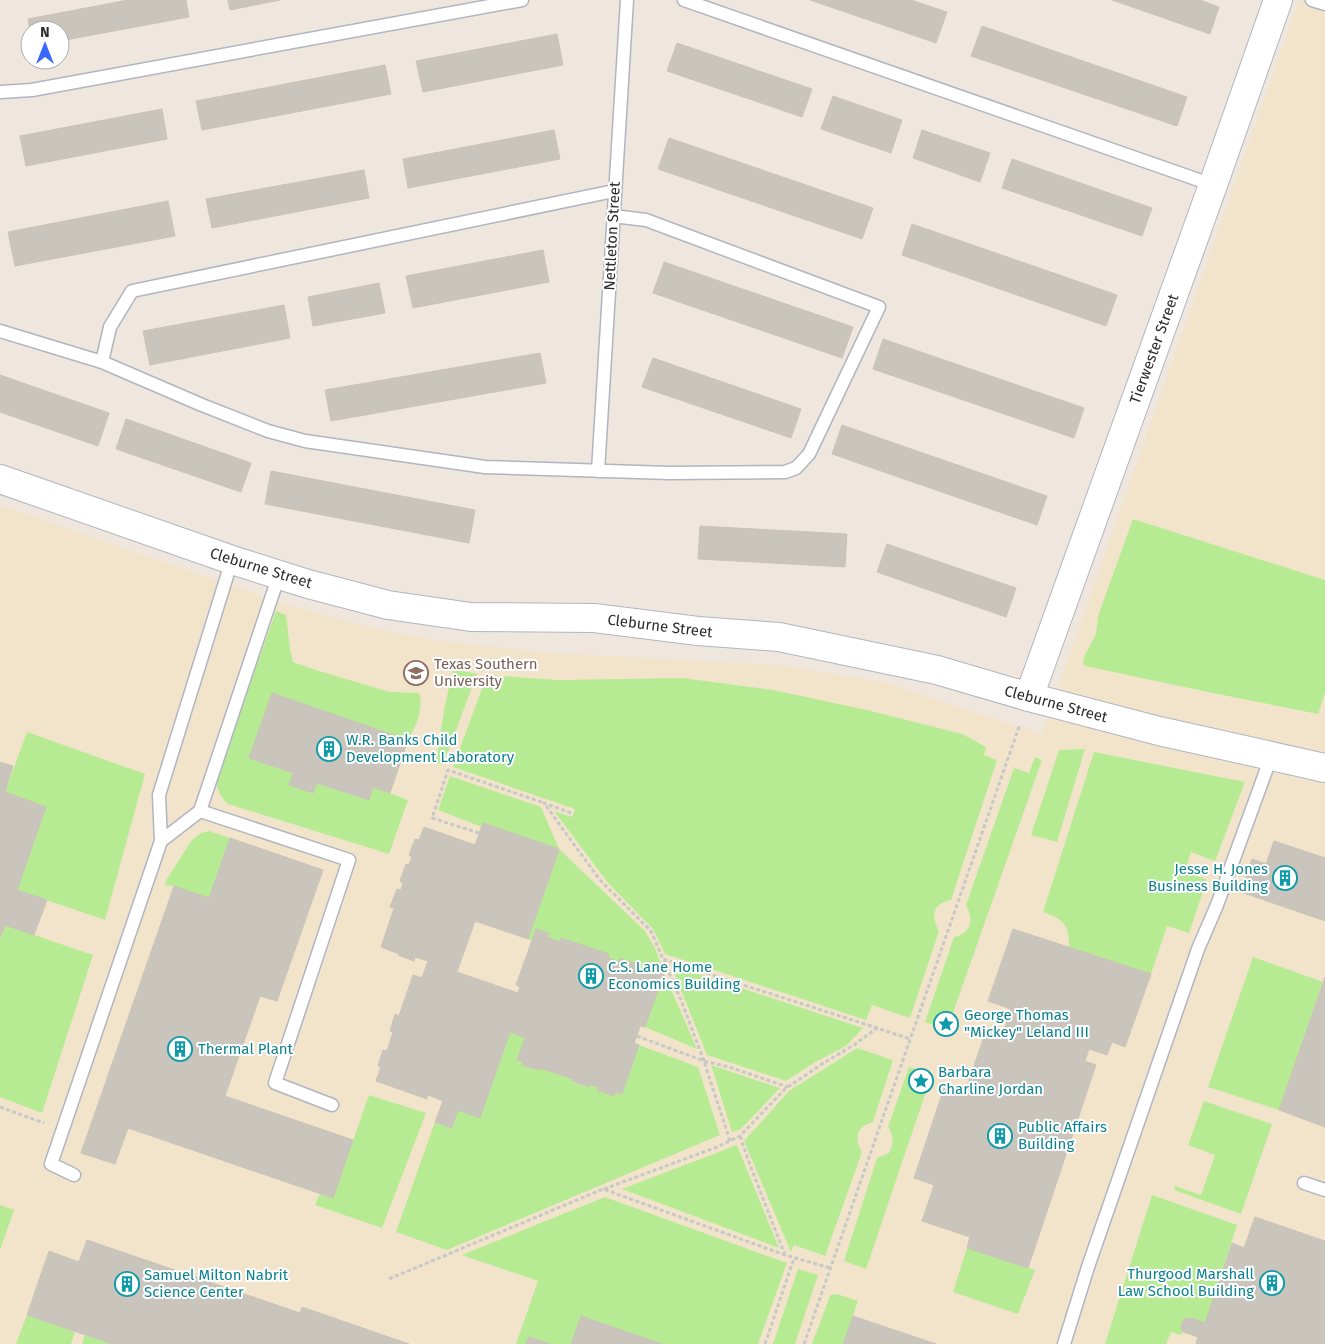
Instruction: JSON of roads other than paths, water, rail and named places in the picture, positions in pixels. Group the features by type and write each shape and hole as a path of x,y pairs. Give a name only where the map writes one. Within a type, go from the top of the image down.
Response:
{"main road":[{"name":"Tierwester Street","path":"1029,697 1278,0"},
{"name":"Cleburne Street","path":"0,479 232,560 388,605 471,617 594,618 698,631 779,637 936,670 1029,697 1159,731 1325,768"}],"lane":[{"path":"0,92 32,90 522,0"},
{"name":"Nettleton Street","path":"598,471 627,0"},
{"path":"684,0 1213,186"},
{"path":"1312,0 1325,4"},
{"path":"102,362 110,327 132,292 614,191"},
{"path":"0,331 102,362 268,431 305,441 486,467 668,473 786,472 796,468 809,454 879,307 646,220 613,216"},
{"path":"74,1176 51,1164 161,842 159,795 232,560"},
{"path":"161,842 200,811 279,575"},
{"path":"1064,1344 1088,1267 1198,949 1217,905 1271,757"},
{"path":"200,811 349,860 275,1083 332,1105"},
{"path":"1304,1183 1325,1190"}],"place":[{"name":"Texas Southern University","path":"416,673"},
{"name":"W.R. Banks Child Development Laboratory","path":"329,749"},
{"name":"Jesse H. Jones Business Building","path":"1285,878"},
{"name":"C.S. Lane Home Economics Building","path":"591,976"},
{"name":"George Thomas \"Mickey\" Leland III","path":"946,1024"},
{"name":"Thermal Plant","path":"180,1049"},
{"name":"Barbara Charline Jordan","path":"921,1081"},
{"name":"Public Affairs Building","path":"1000,1136"},
{"name":"Thurgood Marshall Law School Building","path":"1272,1283"},
{"name":"Samuel Milton Nabrit Science Center","path":"127,1284"}]}
